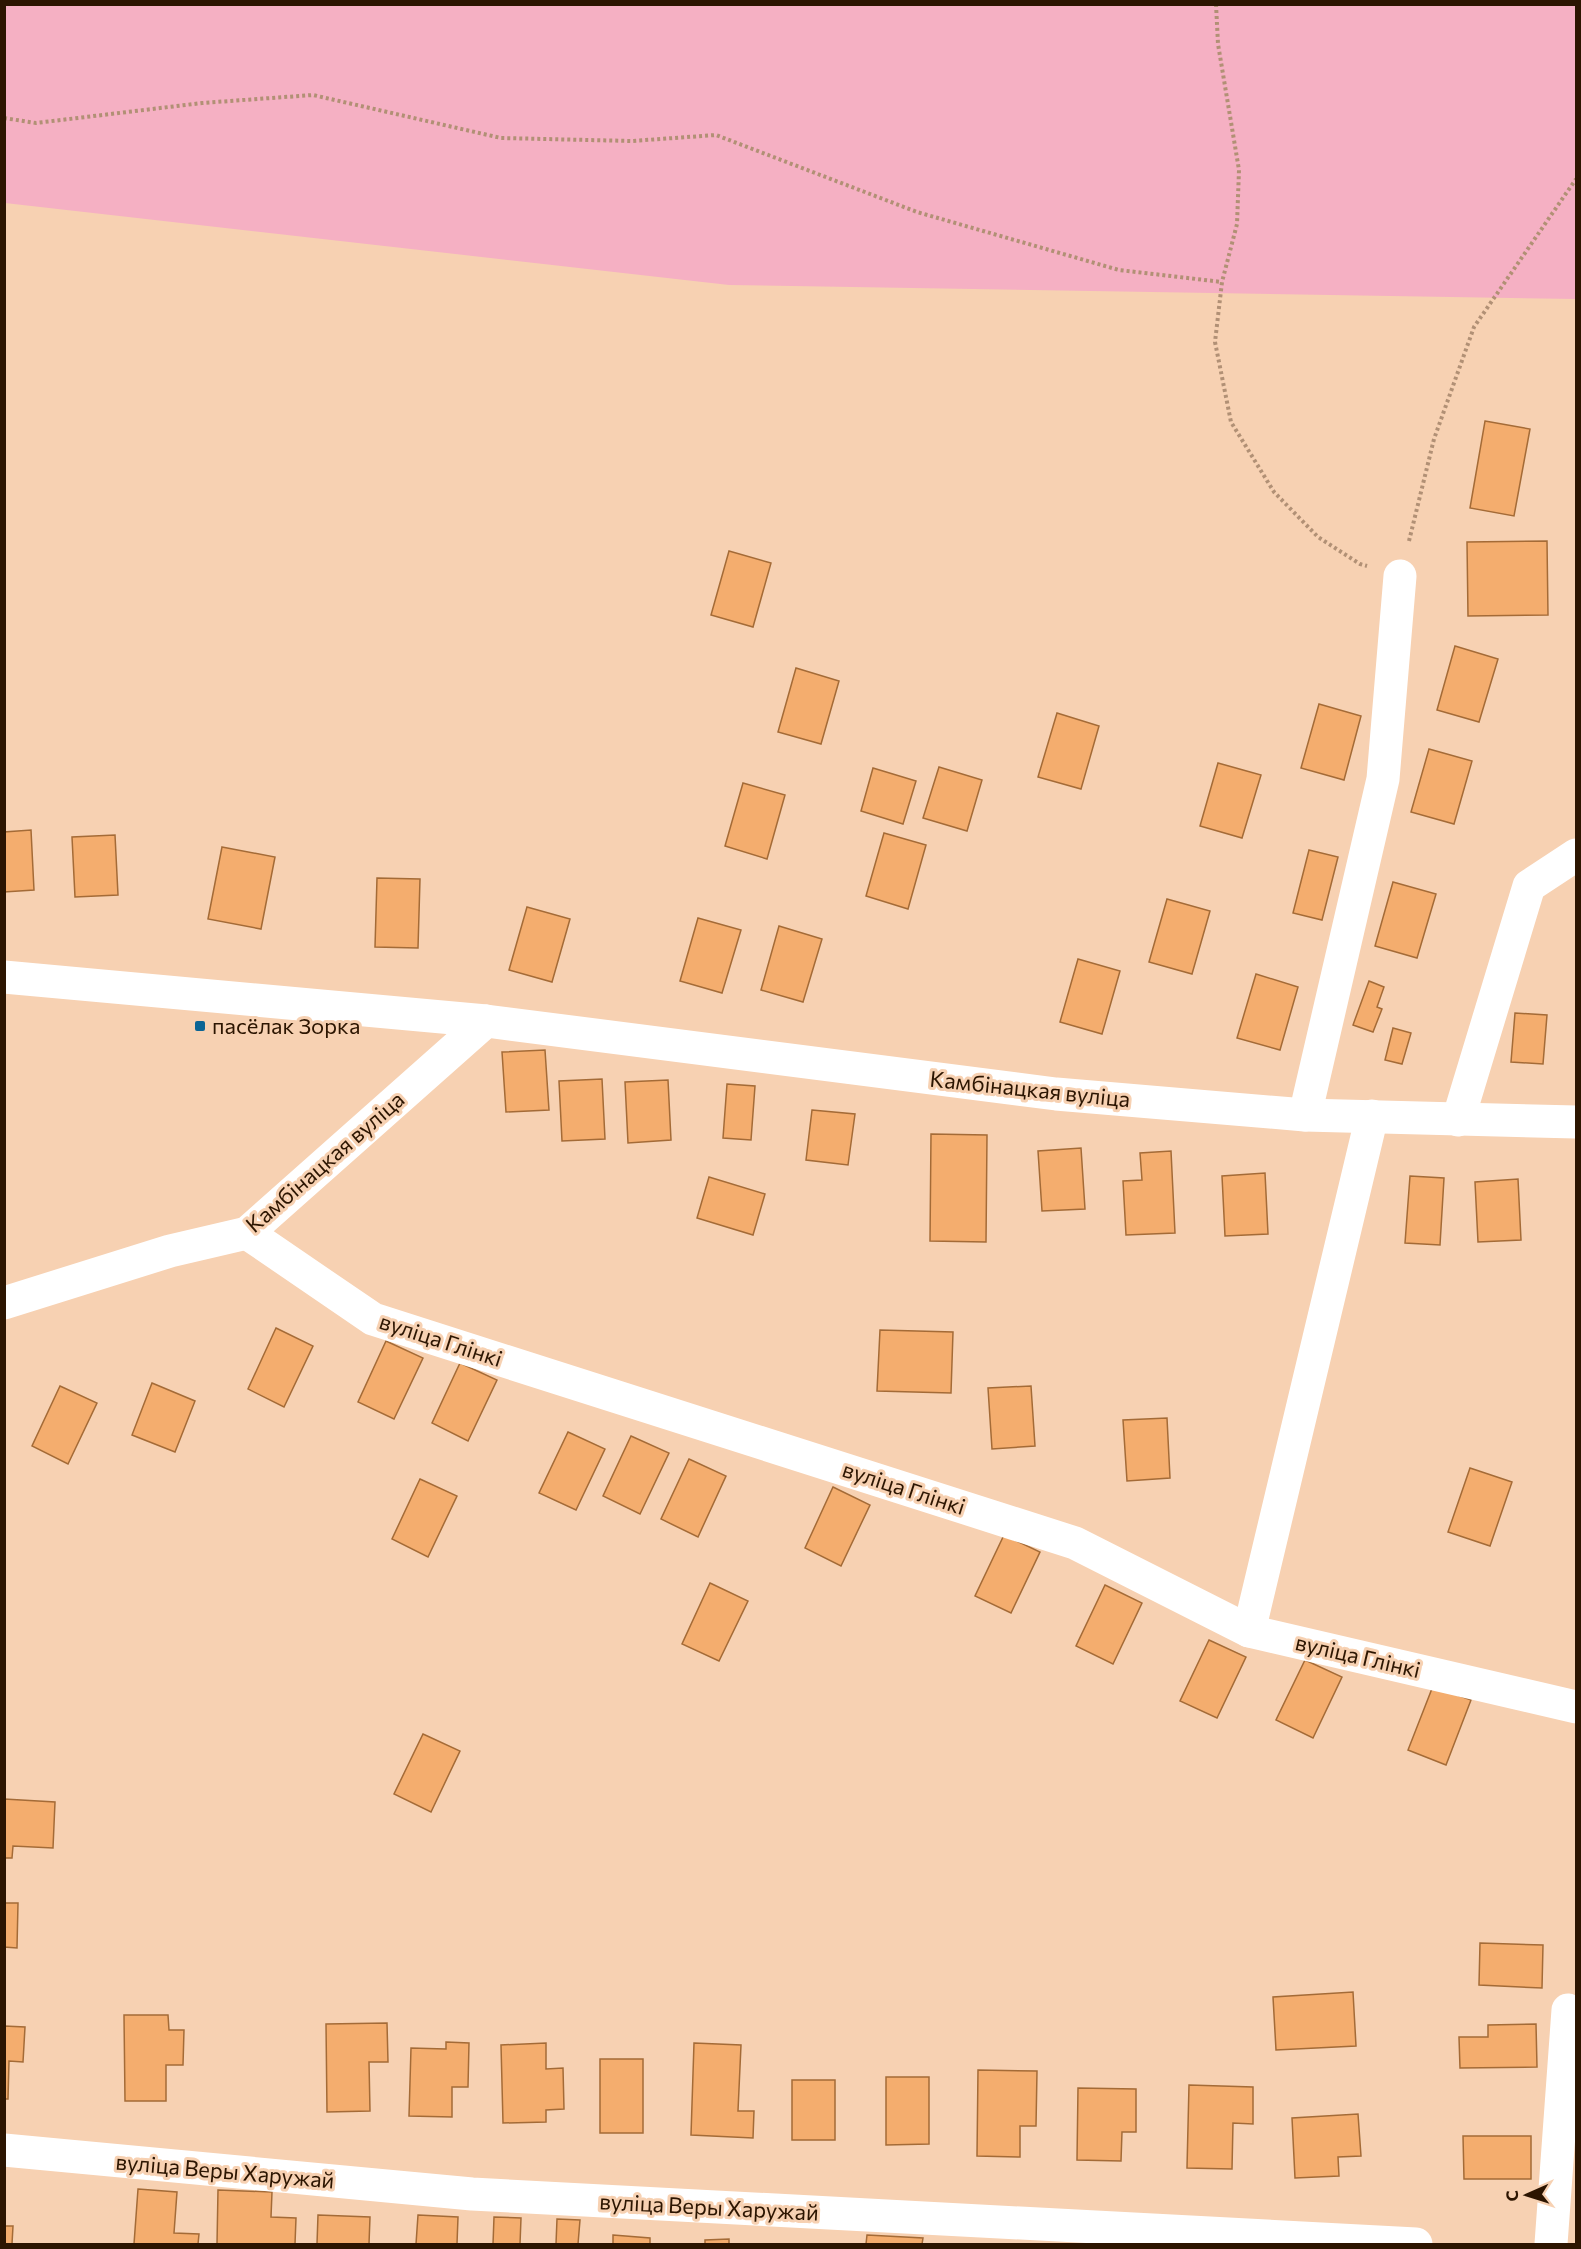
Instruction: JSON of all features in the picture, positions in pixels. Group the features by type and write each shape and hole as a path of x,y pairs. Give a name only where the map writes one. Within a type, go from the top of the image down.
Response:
{"street":[{"path":"1305,1114 1383,779 1400,576"},
{"path":"1458,1120 1529,886 1576,855"},
{"name":"Камбінацкая вуліца","path":"4,977 486,1021 1056,1094 1305,1114 1576,1122"},
{"name":"Камбінацкая вуліца","path":"4,1303 170,1251 247,1233 486,1021"},
{"path":"1249,1631 1372,1116"},
{"name":"вуліца Глінкі","path":"247,1233 373,1319 1075,1543 1249,1631 1576,1707"},
{"path":"1551,2244 1568,2010"},
{"name":"вуліца Веры Харужай","path":"4,2150 472,2194 1055,2235 1416,2244"}],"path":[{"path":"1216,4 1218,44 1239,170 1237,224 1222,282 1215,342 1231,422 1274,492 1318,537 1360,564 1400,576 1434,439 1474,327 1576,179"},
{"path":"4,118 36,123 202,103 314,94 501,138 632,141 716,135 928,215 1119,270 1222,282"}],"shaded area":[{"path":"5,4 1576,5 1576,299 729,285 5,203"}],"building":[{"path":"1485,421 1530,429 1514,516 1470,508"},
{"path":"1547,541 1548,615 1468,616 1467,542"},
{"path":"729,551 771,563 753,627 711,615"},
{"path":"1455,646 1498,659 1479,722 1437,710"},
{"path":"796,668 839,681 821,744 778,732"},
{"path":"1319,704 1361,716 1344,780 1301,768"},
{"path":"1057,713 1099,726 1081,789 1038,777"},
{"path":"1429,749 1472,761 1454,824 1411,812"},
{"path":"1218,763 1261,775 1242,838 1200,826"},
{"path":"939,767 982,780 967,831 923,818"},
{"path":"873,768 916,781 903,824 861,811"},
{"path":"743,783 785,795 767,859 725,846"},
{"path":"31,830 34,890 4,892 4,832"},
{"path":"884,833 926,845 908,909 866,896"},
{"path":"115,835 118,895 75,897 72,837"},
{"path":"222,847 275,857 261,929 208,919"},
{"path":"1309,850 1338,857 1322,920 1293,913"},
{"path":"377,878 420,879 418,948 375,947"},
{"path":"1393,882 1436,894 1417,958 1375,946"},
{"path":"1167,899 1210,911 1192,974 1149,962"},
{"path":"527,907 570,919 552,982 509,970"},
{"path":"698,918 741,930 722,993 680,981"},
{"path":"779,926 822,939 803,1002 761,990"},
{"path":"1078,959 1120,971 1102,1034 1060,1022"},
{"path":"1256,974 1298,987 1280,1050 1237,1038"},
{"path":"1369,981 1384,987 1377,1007 1382,1009 1373,1032 1353,1025"},
{"path":"1515,1013 1547,1015 1543,1064 1511,1062"},
{"path":"1393,1028 1411,1033 1402,1064 1385,1060"},
{"path":"545,1050 549,1110 506,1112 502,1052"},
{"path":"602,1079 605,1139 562,1141 559,1081"},
{"path":"668,1080 671,1140 628,1143 625,1082"},
{"path":"727,1084 755,1086 751,1140 723,1138"},
{"path":"812,1110 855,1114 848,1165 806,1160"},
{"path":"931,1134 987,1135 986,1242 930,1241"},
{"path":"1081,1148 1085,1209 1042,1211 1038,1151"},
{"path":"1171,1151 1175,1233 1126,1235 1123,1181 1142,1180 1140,1153"},
{"path":"1265,1173 1268,1234 1225,1236 1222,1176"},
{"path":"1410,1176 1444,1178 1440,1245 1405,1243"},
{"path":"709,1177 765,1194 753,1235 697,1218"},
{"path":"1518,1179 1521,1240 1478,1242 1475,1182"},
{"path":"276,1328 313,1346 284,1407 248,1389"},
{"path":"880,1330 953,1332 951,1393 877,1391"},
{"path":"386,1341 423,1358 394,1419 358,1402"},
{"path":"460,1363 497,1380 468,1441 432,1423"},
{"path":"152,1383 195,1401 175,1452 132,1435"},
{"path":"60,1386 97,1403 68,1464 32,1446"},
{"path":"1031,1386 1035,1446 992,1449 988,1388"},
{"path":"1167,1418 1170,1478 1127,1481 1123,1420"},
{"path":"568,1432 605,1449 576,1510 539,1493"},
{"path":"631,1436 669,1453 640,1514 603,1496"},
{"path":"689,1459 726,1476 698,1537 661,1519"},
{"path":"1470,1468 1512,1482 1490,1546 1448,1532"},
{"path":"420,1479 457,1496 428,1557 392,1539"},
{"path":"833,1487 870,1505 841,1566 805,1548"},
{"path":"1004,1535 1040,1552 1011,1613 975,1596"},
{"path":"710,1583 748,1601 719,1661 682,1644"},
{"path":"1105,1585 1142,1603 1113,1664 1076,1646"},
{"path":"1209,1640 1246,1657 1217,1718 1180,1701"},
{"path":"1305,1660 1342,1677 1313,1738 1276,1720"},
{"path":"1433,1686 1471,1700 1446,1765 1408,1750"},
{"path":"423,1734 460,1751 431,1812 394,1794"},
{"path":"4,1799 55,1802 53,1848 13,1846 12,1858 4,1858"},
{"path":"4,1903 18,1903 17,1948 4,1947"},
{"path":"1480,1943 1543,1945 1542,1988 1479,1985"},
{"path":"1353,1992 1356,2046 1276,2050 1273,1997"},
{"path":"124,2015 168,2015 169,2030 184,2030 183,2065 166,2065 166,2101 125,2101"},
{"path":"387,2023 388,2062 369,2062 370,2111 327,2112 326,2024"},
{"path":"1536,2024 1537,2067 1460,2068 1459,2037 1488,2037 1488,2025"},
{"path":"4,2026 25,2027 23,2062 9,2061 8,2099 4,2099"},
{"path":"446,2042 469,2043 468,2087 452,2087 452,2117 409,2116 411,2048 446,2049"},
{"path":"546,2043 546,2069 563,2068 564,2109 546,2110 546,2122 503,2123 501,2045"},
{"path":"694,2043 741,2045 738,2111 754,2111 753,2138 691,2135"},
{"path":"600,2059 643,2059 643,2133 600,2133"},
{"path":"978,2070 1037,2071 1036,2126 1020,2126 1020,2157 977,2156"},
{"path":"886,2077 929,2077 929,2144 886,2145"},
{"path":"792,2080 835,2080 835,2140 792,2140"},
{"path":"1189,2085 1253,2087 1253,2124 1233,2123 1232,2169 1187,2168"},
{"path":"1078,2088 1136,2089 1136,2132 1122,2132 1121,2161 1077,2160"},
{"path":"1358,2114 1361,2156 1338,2157 1339,2176 1295,2178 1292,2118"},
{"path":"1463,2136 1531,2136 1531,2179 1464,2179"},
{"path":"138,2189 177,2192 174,2233 199,2234 198,2244 134,2244"},
{"path":"218,2190 272,2192 271,2217 296,2218 295,2244 217,2244"},
{"path":"318,2215 370,2217 369,2244 317,2244"},
{"path":"418,2215 458,2217 457,2244 416,2244"},
{"path":"494,2217 521,2218 520,2244 493,2244"},
{"path":"557,2219 580,2220 578,2244 556,2244"},
{"path":"4,2226 13,2226 12,2244 4,2244"},
{"path":"613,2235 650,2238 650,2244 613,2244"},
{"path":"867,2235 923,2238 922,2244 866,2244"},
{"path":"729,2239 729,2244 705,2244 705,2240"}],"place":[{"name":"пасёлак Зорка","path":"200,1026"}]}
